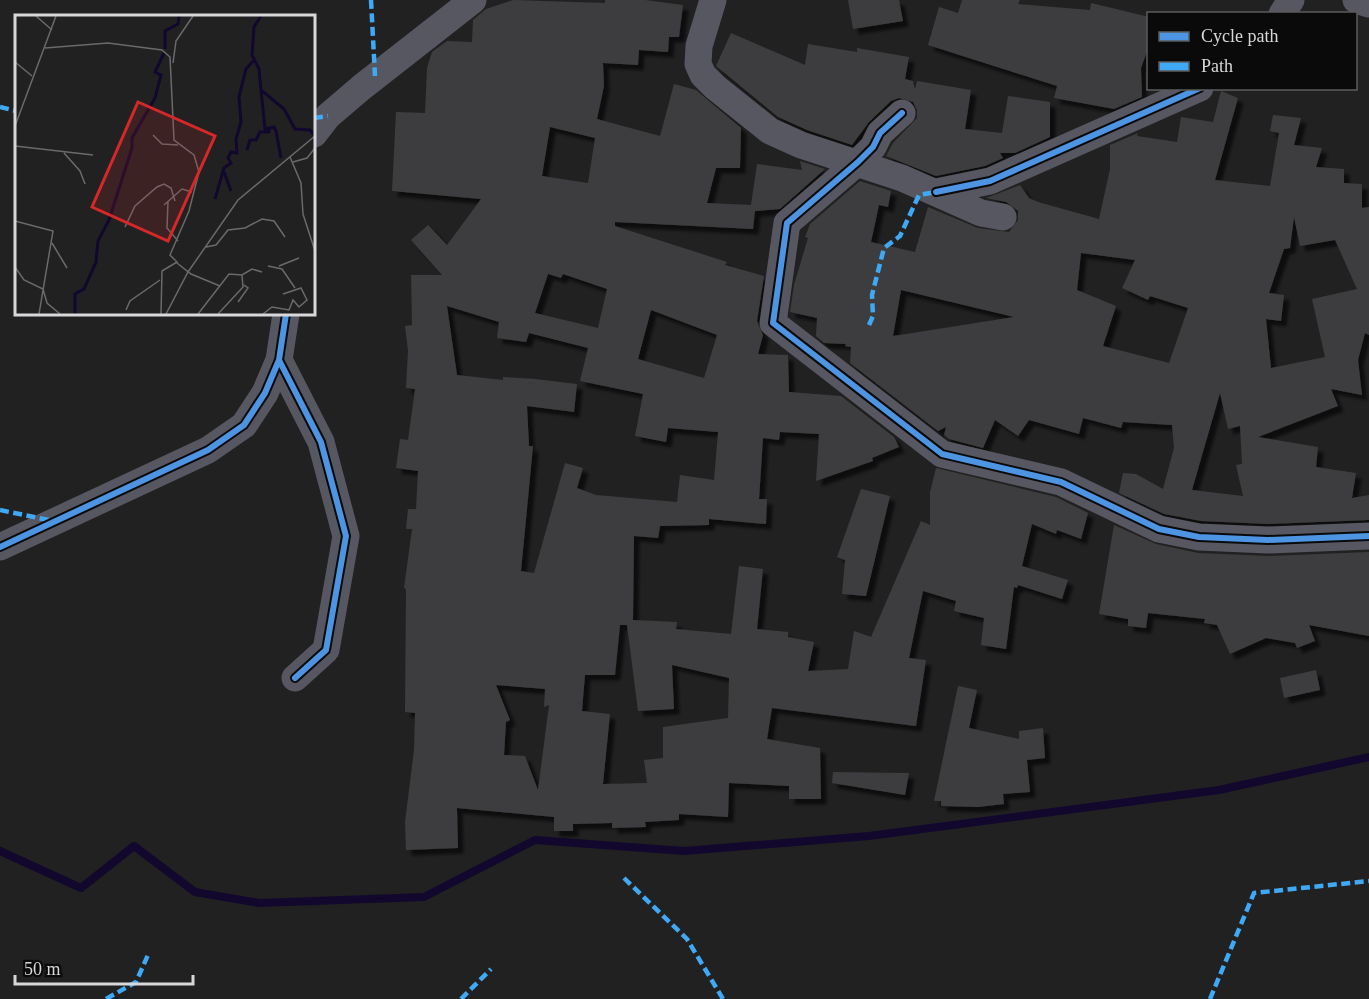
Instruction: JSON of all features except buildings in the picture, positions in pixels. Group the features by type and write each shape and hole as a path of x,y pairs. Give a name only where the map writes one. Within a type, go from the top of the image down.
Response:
{"street":[{"path":"315,133 328,116 362,87 473,0"},
{"path":"713,0 699,46 698,64 703,75 736,106 770,131 801,145 858,162 936,192 981,213 1003,217"},
{"path":"1356,0 1369,4"},
{"path":"936,192 990,180 1195,90"},
{"path":"902,113 880,133 873,147 858,162 787,223 773,323 942,454 1061,482 1159,529 1199,537 1268,540 1369,536"},
{"path":"0,547 208,450 244,425 265,393 279,360 286,315"},
{"path":"279,360 321,442 346,536 326,650 295,678"}],"waterway":[{"path":"0,851 81,888 134,846 195,892 259,903 424,897 535,840 684,851 869,836 1219,790 1369,757"}],"marked path":[{"path":"371,0 375,76"},
{"path":"0,107 15,111"},
{"path":"315,118 328,116"},
{"path":"869,325 873,316 872,295 884,248 900,236 919,195 936,192"},
{"path":"0,510 53,521"},
{"path":"624,878 687,939 723,999"},
{"path":"1210,999 1254,893 1369,881"},
{"path":"106,999 136,982 148,955"},
{"path":"461,999 491,969"}],"cycle path":[{"path":"936,192 990,181 1195,90"},
{"path":"902,113 880,133 873,147 858,162 787,223 773,323 942,454 1061,482 1159,529 1199,537 1268,540 1369,536"},
{"path":"0,547 208,450 244,425 265,393 279,360 286,315"},
{"path":"279,360 321,442 346,536 326,650 295,678"}]}
